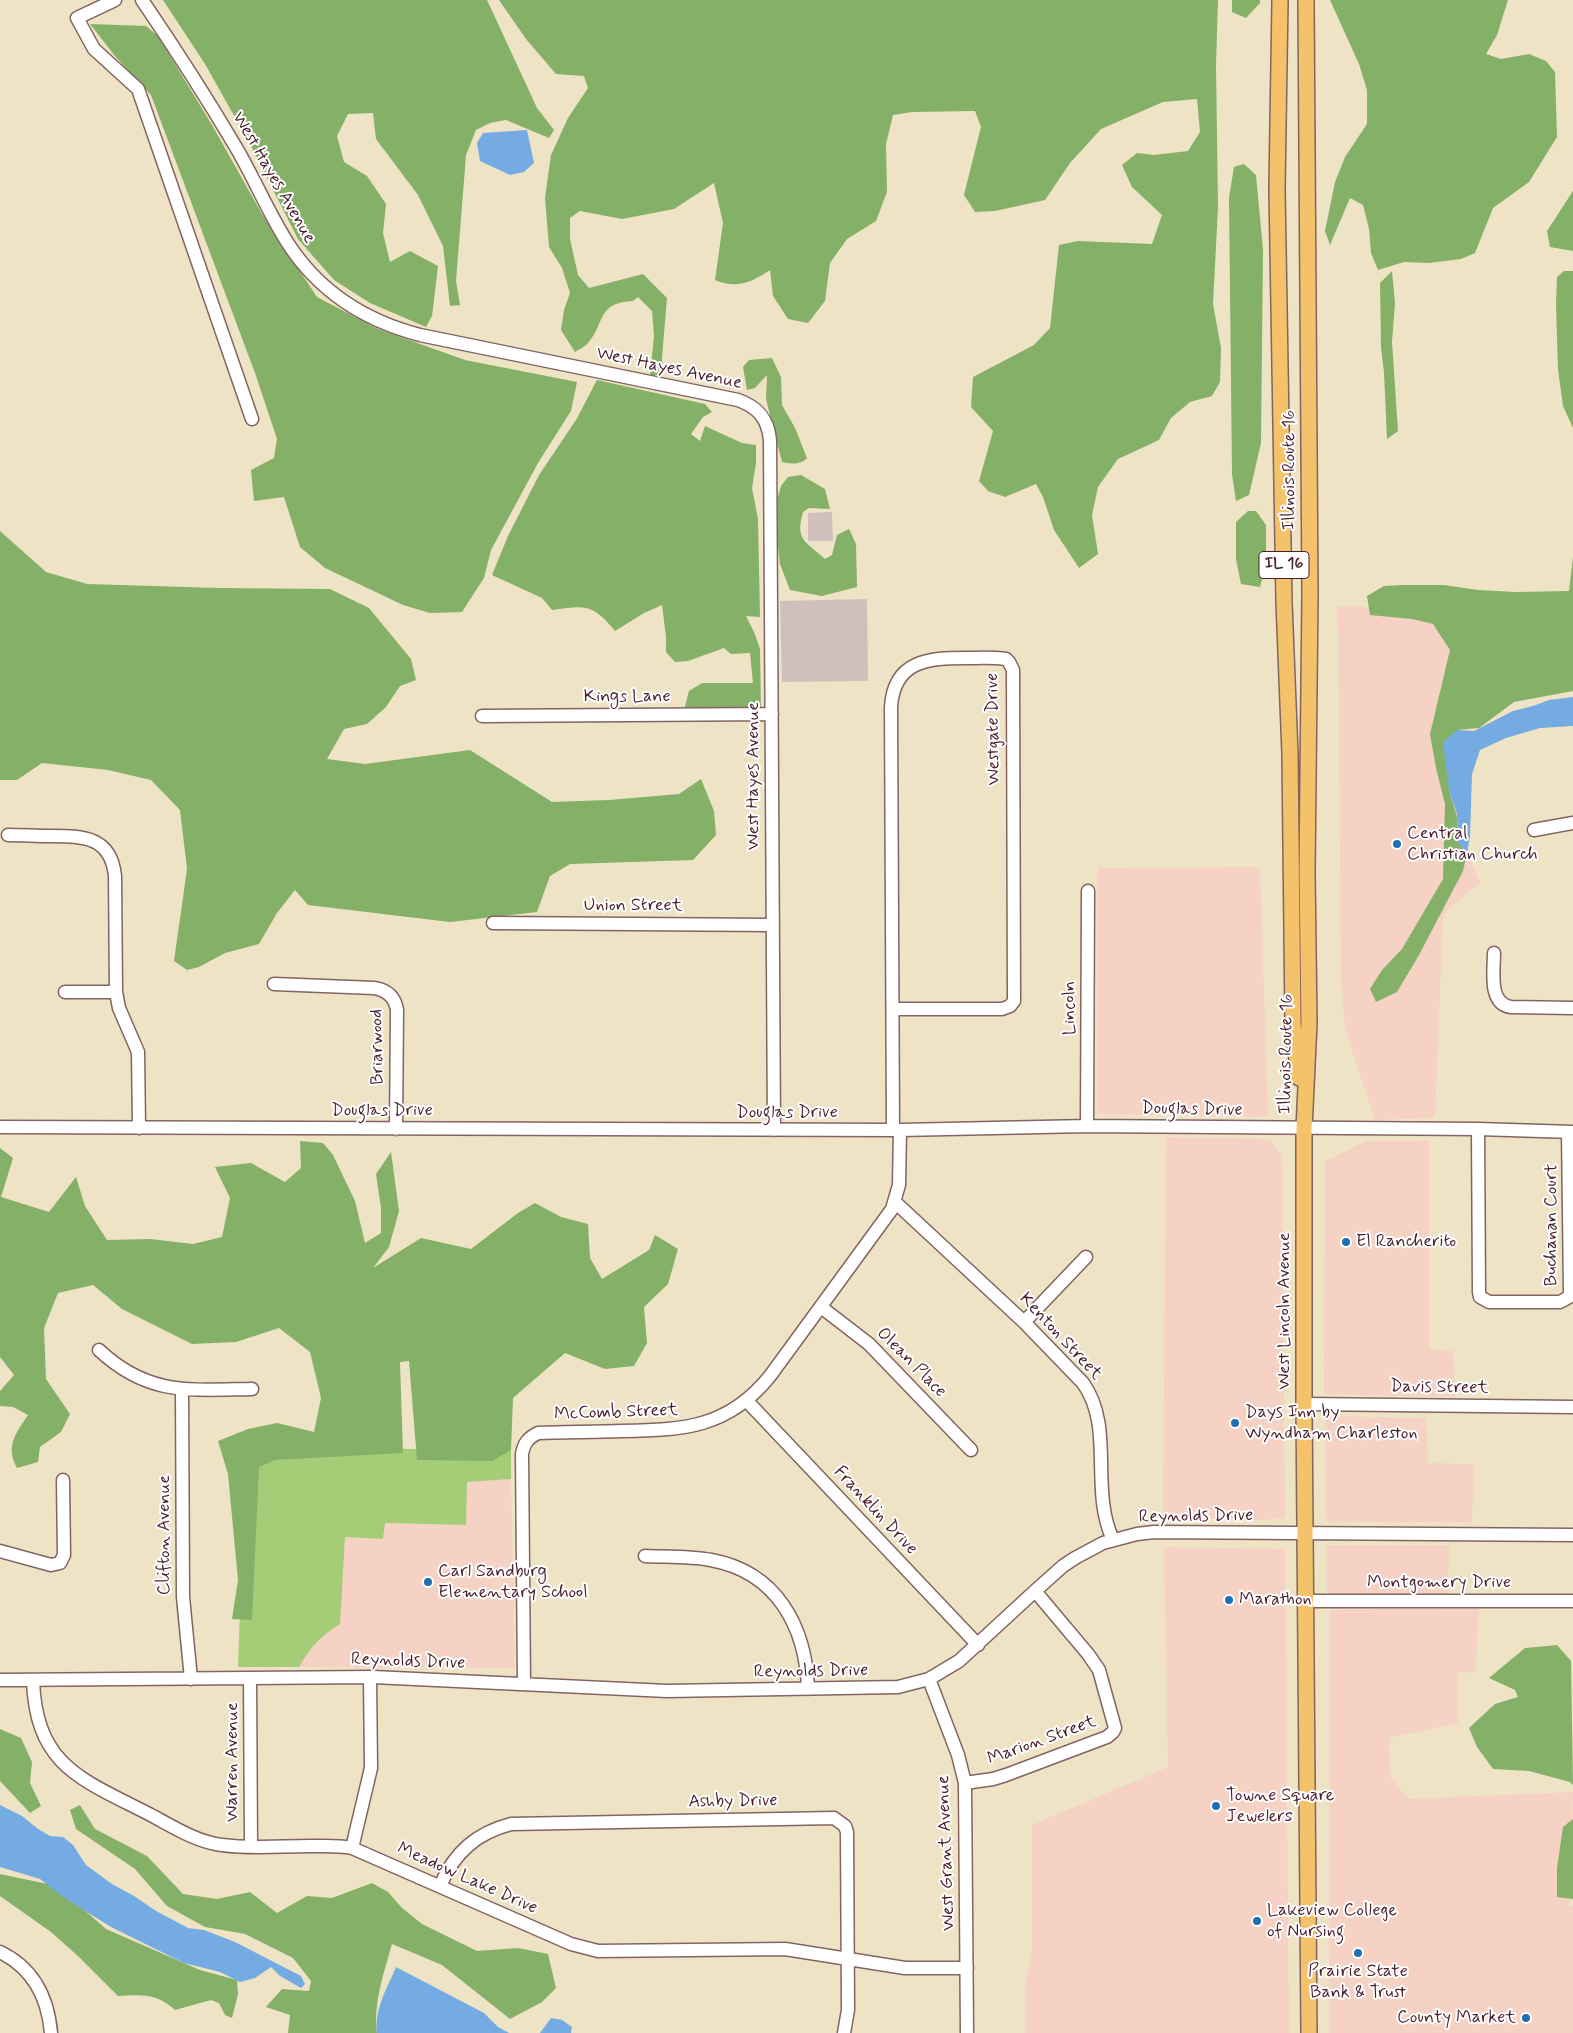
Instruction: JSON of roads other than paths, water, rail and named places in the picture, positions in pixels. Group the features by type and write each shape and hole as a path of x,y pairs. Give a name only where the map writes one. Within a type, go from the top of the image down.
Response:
{"main road":[{"name":"Illinois Route 16","path":"1280,0 1277,199 1284,602 1290,773 1293,1024 1304,1129"},
{"name":"Illinois Route 16","path":"1304,1129 1309,1023 1307,880 1310,585 1306,0"},
{"name":"West Lincoln Avenue","path":"1304,1129 1305,1601 1309,2033"}],"street":[{"path":"115,0 77,18 94,48 138,89 252,420"},
{"name":"West Hayes Avenue","path":"142,0 236,146 289,244 313,276 347,304 380,322 401,330 738,400 748,403 762,414 770,440 774,1130"},
{"name":"Westgate Drive","path":"893,1009 1002,1009 1010,1006 1014,1001 1012,670 1010,662 1006,659 929,659 911,668 903,675 893,693 891,707 893,1009 896,1130"},
{"name":"Kings Lane","path":"482,716 772,714"},
{"path":"1534,830 1573,823"},
{"path":"8,836 82,836 100,844 111,858 115,876 116,992 119,1008 138,1052 139,1128"},
{"name":"Lincoln","path":"1087,1126 1088,891"},
{"name":"Union Street","path":"493,923 773,925"},
{"path":"1494,953 1496,997 1504,1006 1511,1008 1573,1008"},
{"name":"Briarwood","path":"274,984 374,988 382,989 393,997 397,1010 396,1128"},
{"path":"65,992 116,992"},
{"name":"Douglas Drive","path":"0,1127 896,1130 1087,1126 1478,1129 1571,1132"},
{"name":"Buchanan Court","path":"1478,1129 1479,1292 1480,1297 1489,1302 1560,1302 1569,1297 1571,1132"},
{"name":"McComb Street","path":"524,1684 523,1446 529,1438 538,1433 681,1429 728,1413 746,1400 764,1382 821,1307 886,1219 896,1202 899,1185 896,1130"},
{"name":"Kenton Street","path":"896,1202 1024,1322 1084,1383 1095,1404 1100,1427 1101,1495 1108,1529 1113,1540"},
{"path":"1024,1322 1086,1257"},
{"name":"Olean Place","path":"821,1307 879,1353 971,1450"},
{"path":"99,1350 131,1375 158,1385 182,1390 252,1389"},
{"name":"Clifton Avenue","path":"182,1390 183,1597 191,1679"},
{"name":"Franklin Drive","path":"746,1400 978,1646"},
{"name":"Davis Street","path":"1304,1404 1573,1406"},
{"path":"0,1551 51,1565 60,1563 64,1555 63,1480"},
{"name":"Reynolds Drive","path":"0,1680 370,1677 667,1691 898,1687 929,1678 959,1661 978,1646 1034,1591 1063,1566 1096,1546 1137,1534 1154,1532 1573,1535"},
{"path":"645,1556 712,1560 729,1565 759,1581 781,1603 798,1630 806,1660 808,1689"},
{"name":"Marion Street","path":"965,1783 1006,1775 1107,1737 1115,1728 1099,1670 1088,1654 1034,1591"},
{"name":"Montgomery Drive","path":"1305,1601 1573,1601"},
{"path":"352,1848 371,1768 370,1677"},
{"name":"Warren Avenue","path":"250,1678 250,1846"},
{"name":"West Grant Avenue","path":"929,1678 958,1755 965,1783 968,2033"},
{"name":"Meadow Lake Drive","path":"33,1680 35,1710 42,1733 53,1753 74,1774 90,1784 204,1841 220,1845 334,1846 352,1848 584,1949 606,1952 785,1950 906,1968 967,1968"},
{"name":"Ashby Drive","path":"440,1886 452,1862 472,1841 497,1828 512,1824 834,1818 845,1826 847,1832 848,2010 844,2033"},
{"path":"0,1952 20,1964 38,1986 49,2012 51,2033"}],"water":[{"path":"527,130 534,163 524,172 510,175 480,161 477,143 483,133"},
{"path":"1573,697 1573,726 1540,728 1506,738 1480,750 1472,774 1470,836 1467,853 1458,842 1457,814 1449,790 1443,742 1457,730 1474,731 1513,711 1549,700"},
{"path":"0,1805 22,1816 50,1836 63,1837 73,1845 86,1865 112,1884 156,1911 188,1928 204,1930 235,1942 301,1976 305,1984 301,1988 280,1976 271,1967 255,1978 240,1982 220,1972 184,1963 111,1927 63,1897 40,1879 0,1867"},
{"path":"396,1967 484,2013 498,2027 509,2033 377,2033 379,2008"},
{"path":"551,2018 562,2020 572,2027 571,2033 540,2033"}],"place":[{"name":"Central Christian Church","path":"1397,844"},
{"name":"El Rancherito","path":"1346,1242"},
{"name":"Days Inn by Wyndham Charleston","path":"1235,1423"},
{"name":"Carl Sandburg Elementary School","path":"428,1582"},
{"name":"Marathon","path":"1229,1600"},
{"name":"Towne Square Jewelers","path":"1216,1806"},
{"name":"Lakeview College of Nursing","path":"1257,1921"},
{"name":"Prairie State Bank & Trust","path":"1358,1953"},
{"name":"County Market","path":"1526,2018"}]}
